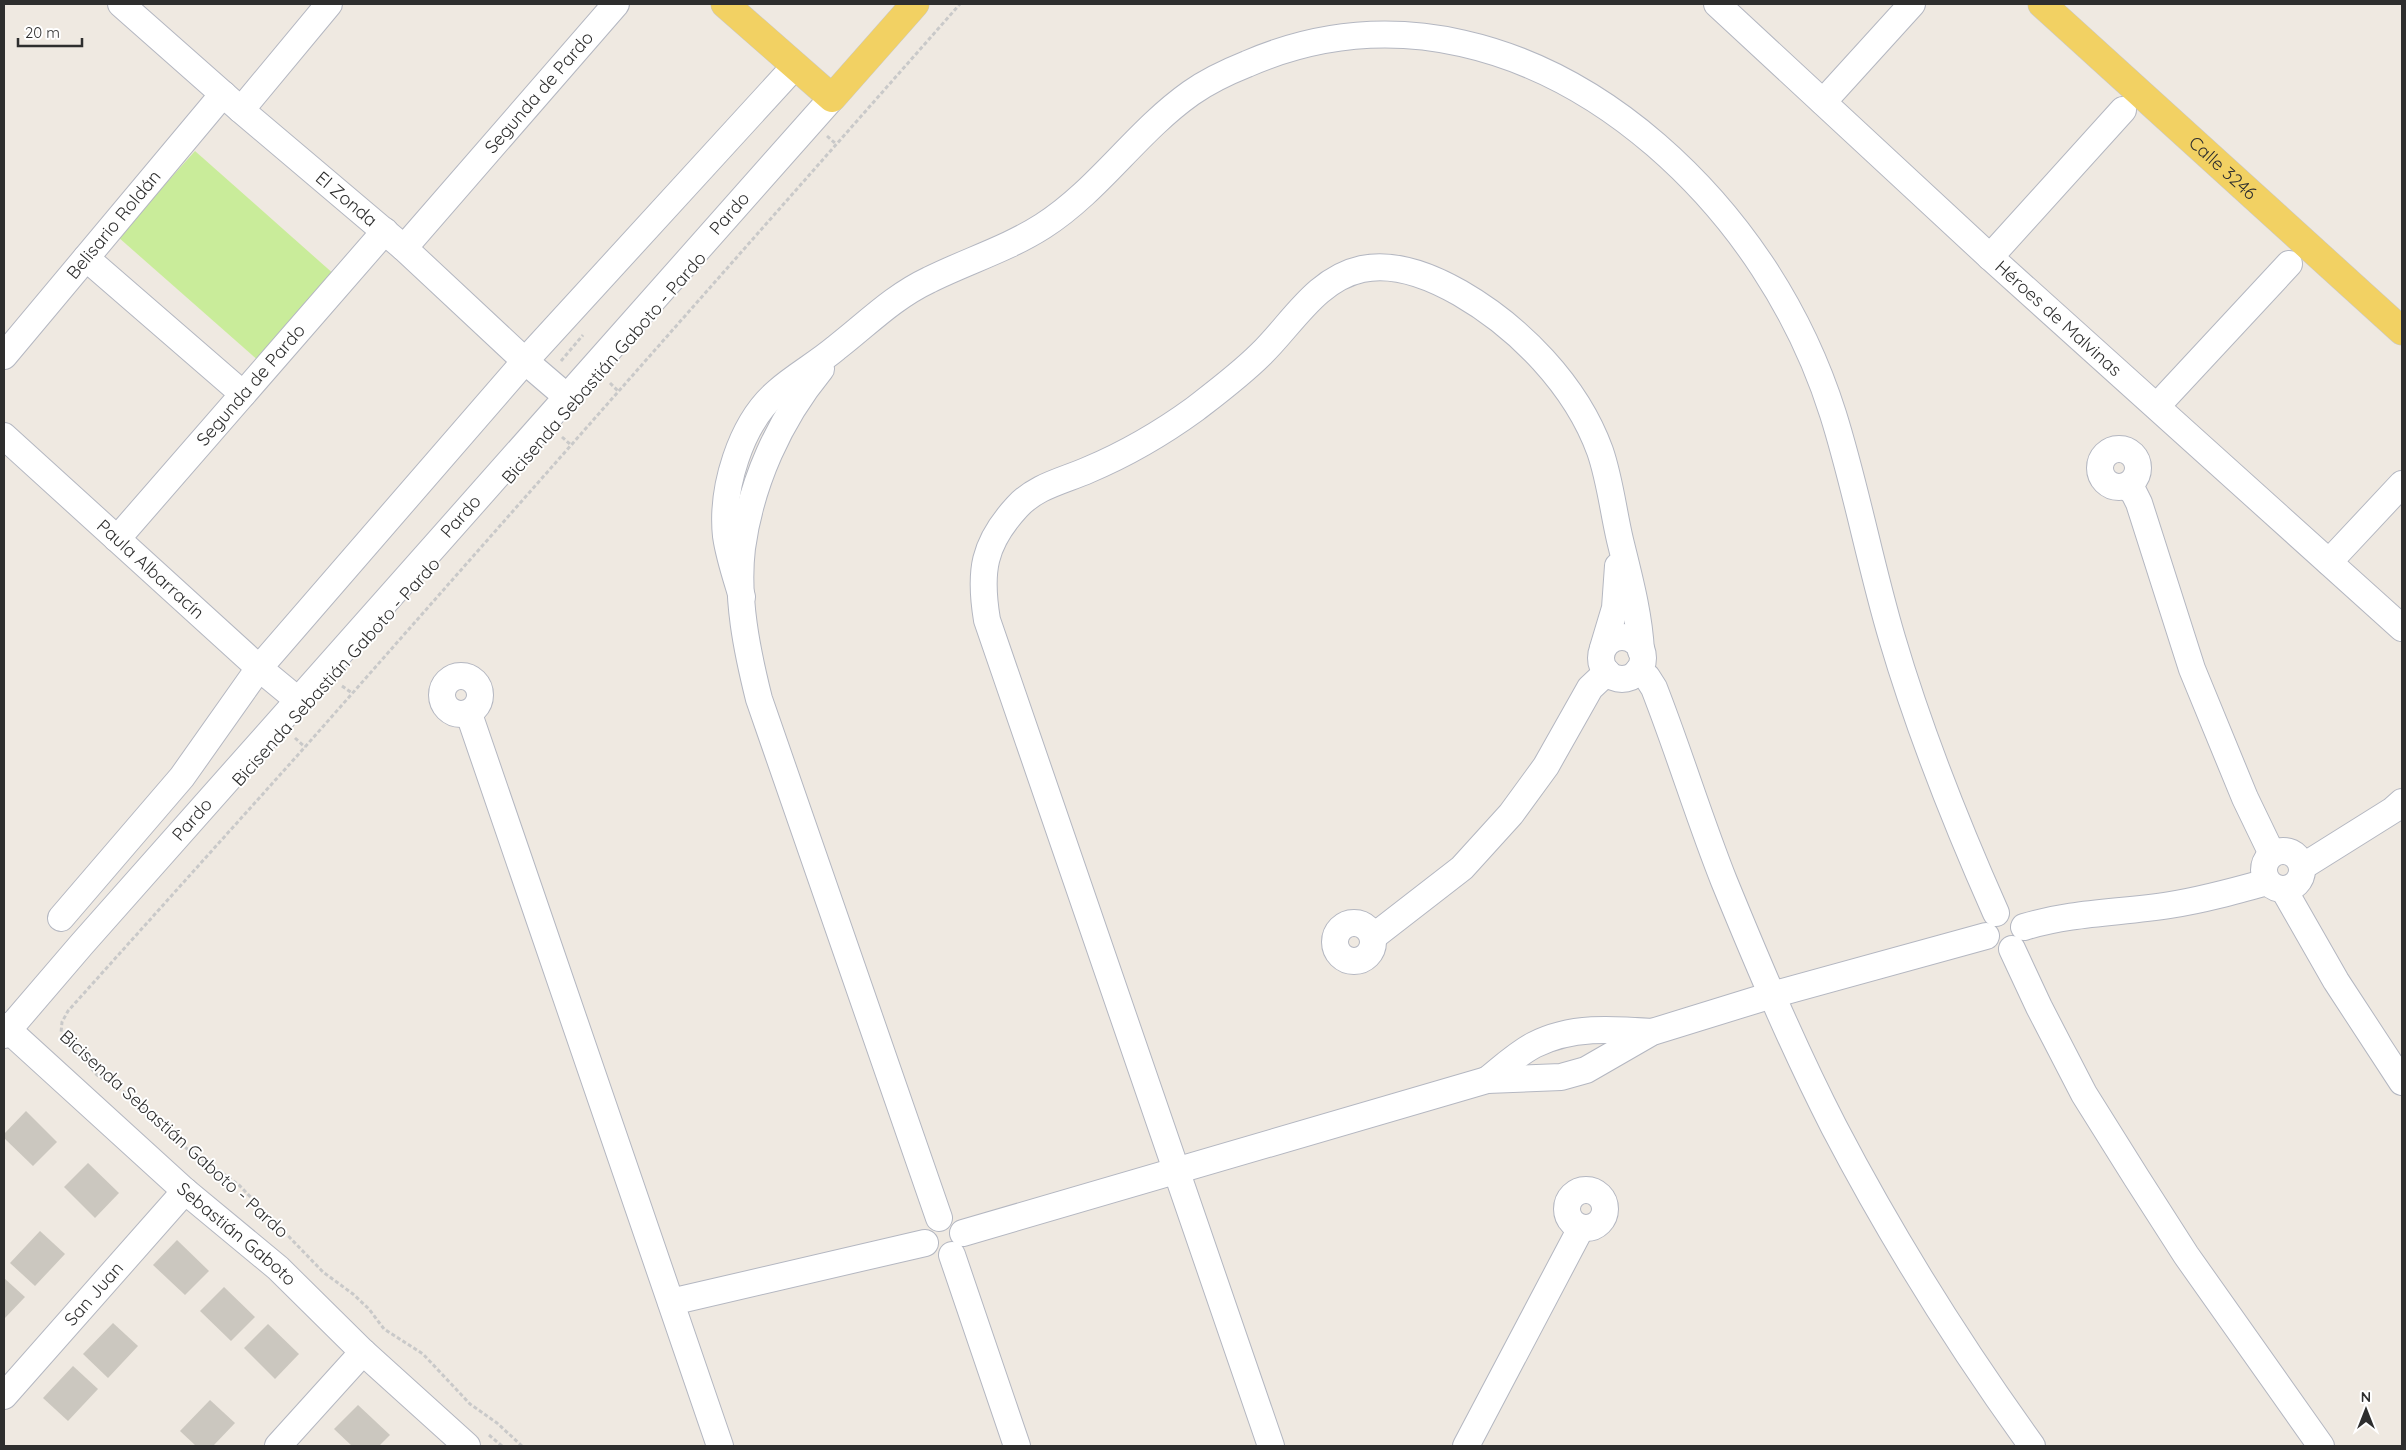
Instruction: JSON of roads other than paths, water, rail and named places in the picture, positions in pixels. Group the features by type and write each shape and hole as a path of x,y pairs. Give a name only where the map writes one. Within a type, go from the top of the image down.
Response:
{"main road":[{"path":"725,4 832,98"},
{"name":"Pardo","path":"832,98 915,4"},
{"name":"Calle 3246","path":"2042,4 2402,331"}],"street":[{"name":"El Zonda","path":"121,4 232,102 395,240 525,361 567,397"},
{"name":"Belisario Roldán","path":"4,356 86,258 232,102 330,4"},
{"name":"Segunda de Pardo","path":"117,539 243,394 395,240 616,4"},
{"name":"Héroes de Malvinas","path":"1717,4 1990,257 2402,628"},
{"path":"1823,102 1912,4"},
{"path":"742,597 726,538 726,505 731,472 739,452 752,425 776,392 810,369 879,311 903,293 933,277 1027,237 1056,218 1084,196 1144,133 1177,103 1222,75 1271,53 1314,40 1356,35 1396,35 1461,42 1502,54 1542,70 1579,89 1621,118 1657,146 1690,178 1728,218 1754,252 1791,313 1813,358 1834,417 1873,569 1909,695 1947,801 1996,913"},
{"name":"Pardo","path":"61,918 182,777 259,668 525,361 795,66"},
{"name":"Pardo","path":"5,1030 832,98"},
{"path":"1990,257 2123,110"},
{"path":"86,258 243,394"},
{"path":"2157,406 2289,264"},
{"path":"1270,1446 987,620 982,593 984,563 1004,522 1030,495 1128,451 1192,410 1262,354 1305,304 1347,274 1364,269 1388,268 1412,272 1431,279 1476,302 1517,336 1544,362 1576,405 1599,450 1607,475 1617,528 1640,623 1640,661 1630,677 1622,679 1616,678 1605,660 1617,590 1617,528"},
{"path":"846,340 808,385 765,462 752,500 742,550 742,597 750,664 759,699 939,1218"},
{"name":"Paula Albarracín","path":"4,436 259,668 298,701"},
{"path":"739,452 765,462"},
{"path":"2329,562 2402,484"},
{"path":"2127,486 2139,502 2192,670 2245,798 2272,854"},
{"path":"1373,937 1462,868 1492,836 1527,794 1546,766 1605,660 1614,639 1621,637 1635,641 1640,661 1654,688 1724,879 1772,995 1833,1124 1896,1239 1945,1318 2032,1446"},
{"path":"469,714 720,1446"},
{"path":"2302,867 2400,812 2402,779"},
{"path":"2321,1446 2186,1255 2131,1169 2063,1055 2018,938 2017,916 2011,912 1996,913 1989,918 1986,924 1988,942 1999,949 2018,938 2053,918 2179,903 2276,886 2296,885 2302,873 2302,867 2300,860 2290,852 2272,854 2268,858 2264,870 2276,886 2402,1082"},
{"path":"1017,1446 958,1244 957,1222 945,1217 933,1221 925,1230 925,1242 933,1253 938,1256 958,1244 1175,1172 1487,1080 1561,1077 1586,1070 1652,1032 1772,995 1986,936"},
{"path":"1487,1080 1523,1052 1550,1040 1584,1030 1602,1029 1652,1032"},
{"name":"Sebastián Gaboto","path":"5,1030 185,1191 278,1268 363,1352 477,1440"},
{"name":"San Juan","path":"4,1396 185,1191"},
{"path":"1466,1446 1581,1228"},
{"path":"671,1302 925,1242"},
{"path":"278,1446 363,1352"}]}
